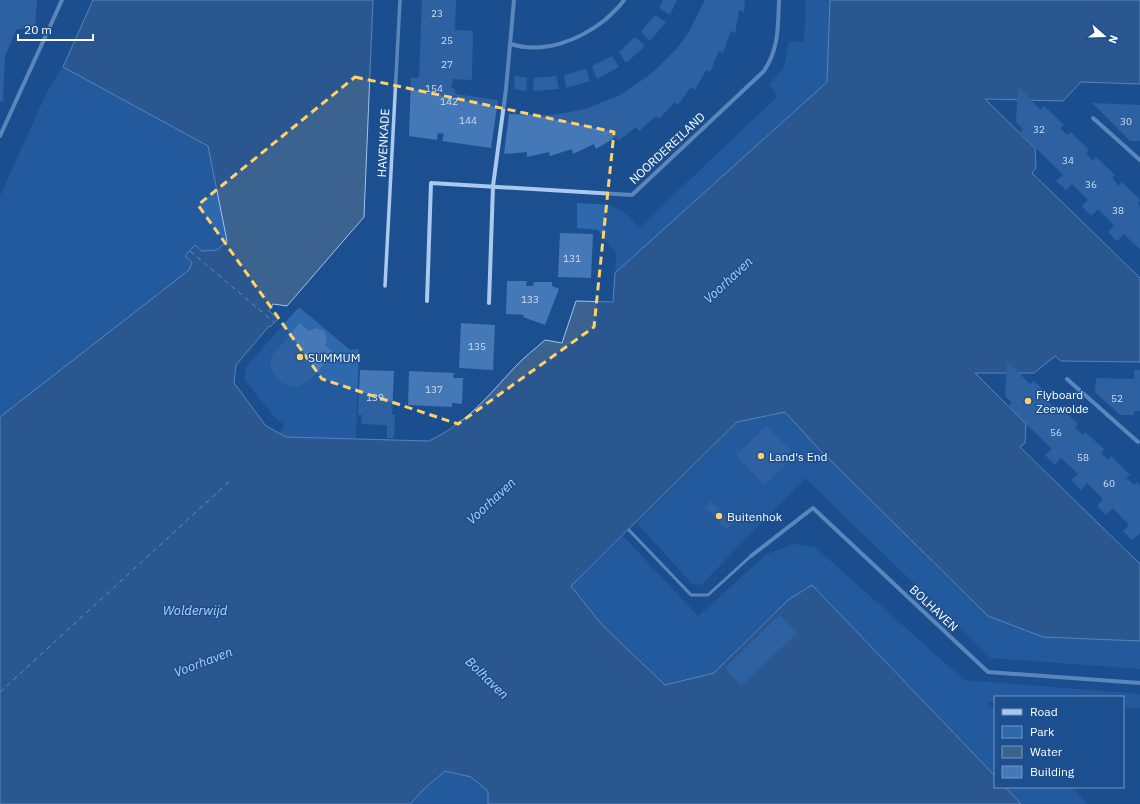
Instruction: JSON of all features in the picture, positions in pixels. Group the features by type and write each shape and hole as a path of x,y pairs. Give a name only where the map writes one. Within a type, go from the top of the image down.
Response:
{"street":[{"path":"0,136 62,0"},
{"name":"HAVENKADE","path":"385,286 400,0"},
{"path":"489,303 493,186 506,89 514,0"},
{"path":"510,44 521,47 559,45 581,37 620,7 624,0"},
{"name":"NOORDEREILAND","path":"427,301 431,183 632,195 764,71 776,48 779,0"},
{"path":"1093,118 1140,160"},
{"path":"1068,379 1139,443"},
{"name":"BOLHAVEN","path":"751,556 813,508 988,672 1140,683"}],"lane":[{"path":"629,530 692,594 708,595 751,556"}],"highlighted area":[{"path":"355,77 614,132 594,327 458,424 322,379 198,205"}],"green space":[{"path":"806,0 830,0 827,82 615,273 617,254 598,230 577,228 577,203 611,205 627,215 639,228 778,96 769,85 784,67 789,42 804,42"},
{"path":"63,67 208,146 227,241 217,250 202,251 195,246 185,256 192,262 189,270 0,417 0,196 47,92"},
{"path":"299,307 350,350 359,349 356,439 286,437 279,433 285,425 274,417 245,380 245,368"},
{"path":"786,412 818,448 988,616 1043,637 1140,641 1140,669 991,658 805,478 701,585 692,584 637,523 738,422"},
{"path":"623,536 698,616 767,554 794,544 815,547 964,680 1140,694 1140,708 1124,707 1124,696 994,696 994,702 987,702 994,709 994,775 812,585 787,601 714,673 664,685 602,625 571,586"},
{"path":"445,771 471,777 488,791 488,804 410,804 424,789"},
{"path":"1006,788 1072,788 1088,804 1021,804"}],"water":[{"name":"Wolderwijd","path":"93,0 373,0 364,217 287,306 273,304 269,311 278,319 270,327 269,326 236,365 234,383 266,426 286,437 429,441 443,434 466,417 485,399 518,363 545,340 562,343 576,301 613,302 615,273 827,82 830,0 1140,0 1140,84 1081,82 1063,101 985,99 1035,148 1036,168 1032,173 1140,278 1140,362 1061,361 1055,356 1034,373 975,373 1026,424 1025,443 1020,447 1140,564 1140,641 1043,637 988,616 818,448 785,412 737,422 571,586 602,625 665,685 714,673 788,600 812,585 994,775 994,788 1006,788 1021,804 488,804 488,791 471,777 445,771 424,789 410,804 0,804 0,417 189,270 192,262 185,256 195,245 202,251 217,250 227,241 208,146 63,67"}],"building":[{"path":"0,0 37,0 35,29 17,29 5,56 3,101 0,101"},
{"path":"422,0 456,0 455,30 473,31 472,80 453,79 451,87 454,89 456,94 498,100 491,148 442,141 444,134 438,133 437,140 409,136 411,78 419,78"},
{"path":"663,0 677,0 670,15 659,8"},
{"path":"705,0 745,0 744,12 739,10 735,33 731,31 723,53 719,51 710,72 706,70 695,90 691,87 678,105 675,102 659,119 656,116 639,131 636,127 618,141 616,137 596,149 594,144 573,154 572,149 550,156 549,152 527,157 527,152 504,154 509,114 548,115 566,113 585,109 620,95 651,74 678,47 689,32"},
{"path":"655,15 666,22 650,41 641,32"},
{"path":"635,37 645,46 626,63 619,52"},
{"path":"612,56 619,67 597,79 592,66"},
{"path":"586,69 590,81 566,88 564,75"},
{"path":"515,76 527,78 526,91 514,89"},
{"path":"556,76 559,89 533,91 534,78"},
{"path":"1018,87 1041,110 1044,106 1064,125 1060,128 1067,135 1071,132 1089,150 1086,153 1093,161 1096,157 1115,175 1112,178 1119,186 1122,182 1140,200 1138,204 1140,206 1140,250 1124,234 1117,241 1108,232 1114,225 1098,209 1091,216 1082,206 1088,200 1072,184 1066,190 1056,181 1063,175 1020,132 1023,129 1016,122"},
{"path":"1092,103 1140,105 1140,141 1130,141"},
{"path":"560,233 593,234 591,278 558,277"},
{"path":"507,281 527,281 526,286 533,286 534,282 552,282 552,286 559,289 545,325 523,317 524,315 506,314"},
{"path":"300,323 309,331 316,328 324,331 327,339 325,345 334,353 309,381 299,386 291,387 282,383 276,378 271,369 271,361 273,354"},
{"path":"461,323 495,325 493,370 459,368"},
{"path":"1007,361 1030,384 1034,381 1052,399 1049,402 1056,410 1059,406 1078,424 1075,427 1082,435 1085,432 1104,449 1101,453 1108,460 1111,456 1130,475 1126,478 1134,485 1137,482 1140,485 1140,535 1139,534 1132,540 1123,531 1129,525 1113,508 1106,515 1097,506 1103,499 1087,483 1081,490 1071,480 1078,474 1061,458 1055,465 1045,455 1052,449 1008,406 1012,403 1005,396"},
{"path":"360,370 394,371 392,415 395,415 394,438 387,438 387,425 361,424 362,415 358,415"},
{"path":"1134,370 1140,370 1140,411 1134,411 1134,415 1120,415 1095,392 1096,378 1134,379"},
{"path":"409,371 454,373 453,378 463,378 462,404 452,403 452,407 408,405"},
{"name":"Land's End","path":"766,426 791,451 781,460 786,464 764,485 736,455"},
{"name":"Buitenhok","path":"712,501 732,524 726,530 705,507"},
{"path":"780,615 797,633 741,686 725,668"}],"ferry route":[{"path":"190,251 275,323"},
{"path":"0,692 232,479"}],"place":[{"name":"SUMMUM","path":"300,357"},
{"name":"Flyboard Zeewolde","path":"1028,401"},
{"name":"Land's End","path":"761,456"},
{"name":"Buitenhok","path":"719,516"}],"water label":[{"name":"Voorhaven","path":"728,280"},
{"name":"Voorhaven","path":"491,501"},
{"name":"Voorhaven","path":"203,662"},
{"name":"Bolhaven","path":"487,678"}]}
